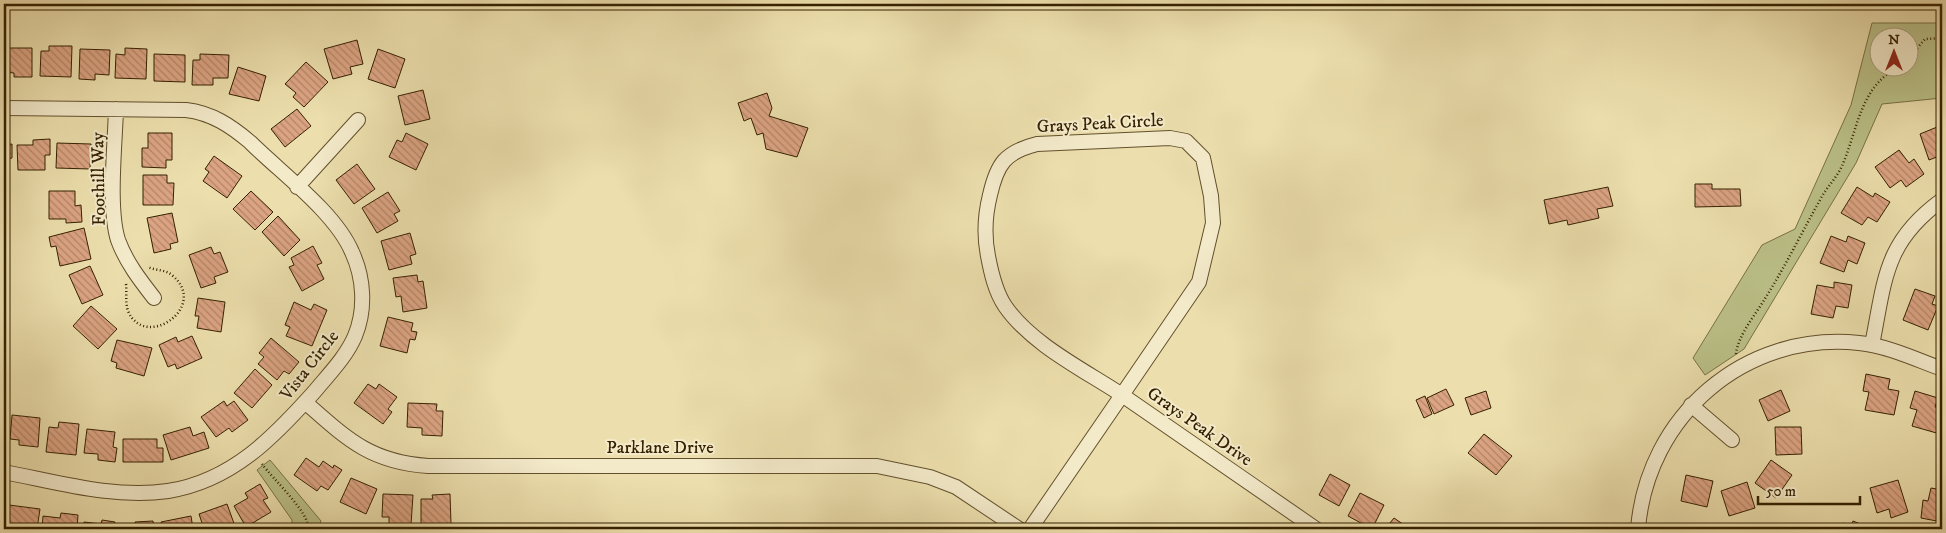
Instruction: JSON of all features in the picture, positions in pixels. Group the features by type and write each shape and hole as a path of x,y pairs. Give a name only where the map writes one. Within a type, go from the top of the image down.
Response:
{"street":[{"name":"Vista Circle","path":"4,108 186,110 210,116 235,130 297,186 335,224 344,236 358,266 362,290 358,327 343,358 278,432 247,458 207,480 181,488 154,492 125,492 4,472"},
{"name":"Foothill Way","path":"116,110 113,210 116,230 130,266 154,298"},
{"path":"297,186 358,120"},
{"name":"Grays Peak Circle","path":"1170,138 1186,141 1203,158 1211,196 1213,223 1199,282 1122,396 1041,342 1018,322 1001,296 991,274 987,249 986,208 993,182 1002,162 1017,149 1037,144 1170,138"},
{"path":"1872,345 1883,281 1892,255 1918,220 1942,200"},
{"path":"1638,529 1644,493 1656,459 1668,434 1691,405 1710,388 1735,371 1777,351 1826,342 1872,345 1942,369"},
{"name":"Grays Peak Drive","path":"1030,529 1122,396 1316,529"},
{"name":"Parklane Drive","path":"305,402 362,448 400,463 428,466 877,466 930,477 956,487 1019,529"},
{"path":"1691,405 1732,440"}],"path":[{"path":"1918,47 1925,39 1942,38"},
{"path":"1736,356 1748,326 1787,262 1821,198 1840,170 1869,94 1882,78"},
{"path":"262,464 301,510 308,522 308,529"}],"green space":[{"path":"1872,23 1942,23 1942,98 1882,104 1856,163 1744,349 1705,375 1693,358 1762,245 1795,229 1851,105 1868,39 1868,78 1918,78 1918,28 1871,28"},
{"path":"270,460 321,521 318,529 292,529 292,520 257,470"}],"building":[{"path":"357,40 363,64 350,67 352,74 333,79 324,49"},
{"path":"49,46 72,46 71,77 40,76 41,51 49,51"},
{"path":"4,48 32,48 32,77 14,77 14,73 4,72"},
{"path":"125,48 147,49 146,79 115,78 116,54 125,55"},
{"path":"80,49 110,50 109,75 95,74 95,80 79,79"},
{"path":"378,49 405,59 395,88 368,79"},
{"path":"154,54 185,55 185,82 154,81"},
{"path":"200,54 229,55 228,78 213,78 213,85 192,85 193,60 200,60"},
{"path":"306,62 328,82 304,107 293,97 296,93 285,84"},
{"path":"238,67 266,76 259,101 229,94"},
{"path":"423,90 430,119 405,125 398,96"},
{"path":"767,93 772,108 769,116 808,128 797,157 766,149 763,133 757,135 751,118 744,121 738,103"},
{"path":"297,109 311,126 285,147 271,129"},
{"path":"1942,125 1942,155 1929,160 1920,134"},
{"path":"148,133 172,133 172,160 166,160 166,168 142,167 142,148 148,148"},
{"path":"406,133 428,144 416,170 389,157 397,140 402,142"},
{"path":"50,139 50,155 45,155 45,170 18,170 17,145 33,145 33,140"},
{"path":"57,143 91,144 90,169 56,168"},
{"path":"12,144 12,158 7,159 8,175 4,175 4,145"},
{"path":"1899,150 1909,163 1914,159 1924,174 1906,187 1901,180 1890,188 1875,167"},
{"path":"214,156 242,176 227,198 203,181 209,172 205,169"},
{"path":"357,164 375,189 354,204 336,180"},
{"path":"143,175 167,175 167,183 174,183 173,205 143,205"},
{"path":"1695,184 1712,184 1712,189 1740,189 1741,206 1695,207"},
{"path":"1608,187 1613,206 1597,209 1599,218 1568,225 1567,220 1549,224 1544,200"},
{"path":"1857,187 1873,197 1875,193 1890,202 1877,222 1868,217 1862,225 1841,213"},
{"path":"49,191 75,191 75,206 81,205 82,222 66,223 66,219 49,219"},
{"path":"251,191 273,212 255,230 233,209"},
{"path":"388,192 400,211 394,214 398,221 377,233 362,208"},
{"path":"172,213 178,242 170,244 171,249 154,253 147,218"},
{"path":"278,216 300,240 284,256 262,232"},
{"path":"84,228 91,259 60,266 56,246 51,247 49,237"},
{"path":"410,233 416,254 410,256 412,264 389,270 381,241"},
{"path":"1831,236 1846,242 1848,236 1865,243 1857,264 1848,260 1844,272 1820,263"},
{"path":"313,246 322,263 317,265 324,279 302,291 289,267 294,265 291,258"},
{"path":"211,247 214,254 220,252 228,272 214,277 216,283 201,288 189,255"},
{"path":"90,266 103,295 82,304 69,275"},
{"path":"417,275 418,282 423,281 427,308 403,312 401,296 396,297 393,278"},
{"path":"1834,282 1852,285 1848,308 1836,306 1833,318 1811,314 1817,285 1834,288"},
{"path":"1915,289 1935,296 1932,304 1938,306 1928,330 1903,320"},
{"path":"198,298 225,302 221,332 197,328 199,316 195,316"},
{"path":"294,302 311,310 314,304 327,310 312,346 286,336 290,327 285,325"},
{"path":"91,306 117,329 98,349 73,326"},
{"path":"388,317 413,323 411,331 417,332 415,340 410,339 407,353 380,346"},
{"path":"192,336 202,358 177,369 175,364 168,367 159,345 176,337 178,342"},
{"path":"271,338 299,362 289,374 284,371 277,380 258,364 264,357 259,353"},
{"path":"117,340 152,348 144,376 116,368 117,363 111,361"},
{"path":"255,369 272,385 252,408 234,393"},
{"path":"1866,374 1890,379 1888,389 1899,391 1894,415 1865,410 1869,392 1863,391"},
{"path":"368,384 376,389 379,384 397,397 388,409 392,412 383,424 354,403"},
{"path":"1446,389 1454,405 1434,414 1427,398"},
{"path":"1781,390 1790,411 1768,421 1759,400"},
{"path":"1486,391 1491,408 1471,415 1465,398"},
{"path":"1915,391 1938,398 1935,407 1942,409 1940,434 1912,426 1917,410 1910,408"},
{"path":"1425,396 1432,414 1424,418 1416,400"},
{"path":"224,401 227,406 234,401 248,420 232,432 229,428 216,437 201,417"},
{"path":"408,403 437,404 436,411 443,411 442,436 422,435 422,428 407,427"},
{"path":"12,415 40,418 38,447 19,445 19,440 10,439"},
{"path":"59,422 79,424 76,455 46,452 49,427 58,428"},
{"path":"190,427 193,436 204,432 209,448 171,460 163,435"},
{"path":"1775,427 1801,427 1802,454 1776,455"},
{"path":"87,429 115,432 113,447 117,448 115,462 98,460 98,454 84,453"},
{"path":"1484,434 1512,456 1496,475 1468,453"},
{"path":"123,439 157,439 157,448 163,448 163,462 123,462"},
{"path":"306,458 319,467 323,461 333,468 334,465 342,470 328,490 321,486 317,491 294,475"},
{"path":"1771,460 1792,475 1776,498 1755,483"},
{"path":"1330,474 1350,485 1339,506 1319,495"},
{"path":"1686,475 1713,481 1707,507 1681,501"},
{"path":"351,478 377,489 366,514 340,502"},
{"path":"1898,480 1908,512 1891,518 1889,509 1877,513 1870,488"},
{"path":"1747,482 1755,508 1729,516 1721,491"},
{"path":"260,484 268,498 263,500 271,512 246,527 234,506 248,498 245,493"},
{"path":"1931,488 1942,490 1942,522 1921,518 1923,500 1928,501"},
{"path":"1360,493 1384,505 1372,529 1348,516"},
{"path":"383,494 413,495 411,525 389,524 389,517 382,517"},
{"path":"450,494 451,524 421,525 421,499 433,499 432,495"},
{"path":"227,504 236,529 204,529 199,514"},
{"path":"9,505 40,509 37,529 6,529"},
{"path":"61,513 78,515 77,529 42,529 43,516 60,518"},
{"path":"191,516 193,529 162,529 161,522"},
{"path":"1394,518 1410,529 1385,529"},
{"path":"102,520 115,522 114,529 84,529 84,522 101,524"},
{"path":"153,521 154,529 123,529 123,527 135,526 135,522"},
{"path":"1853,521 1872,529 1840,529 1843,523 1851,526"}]}
